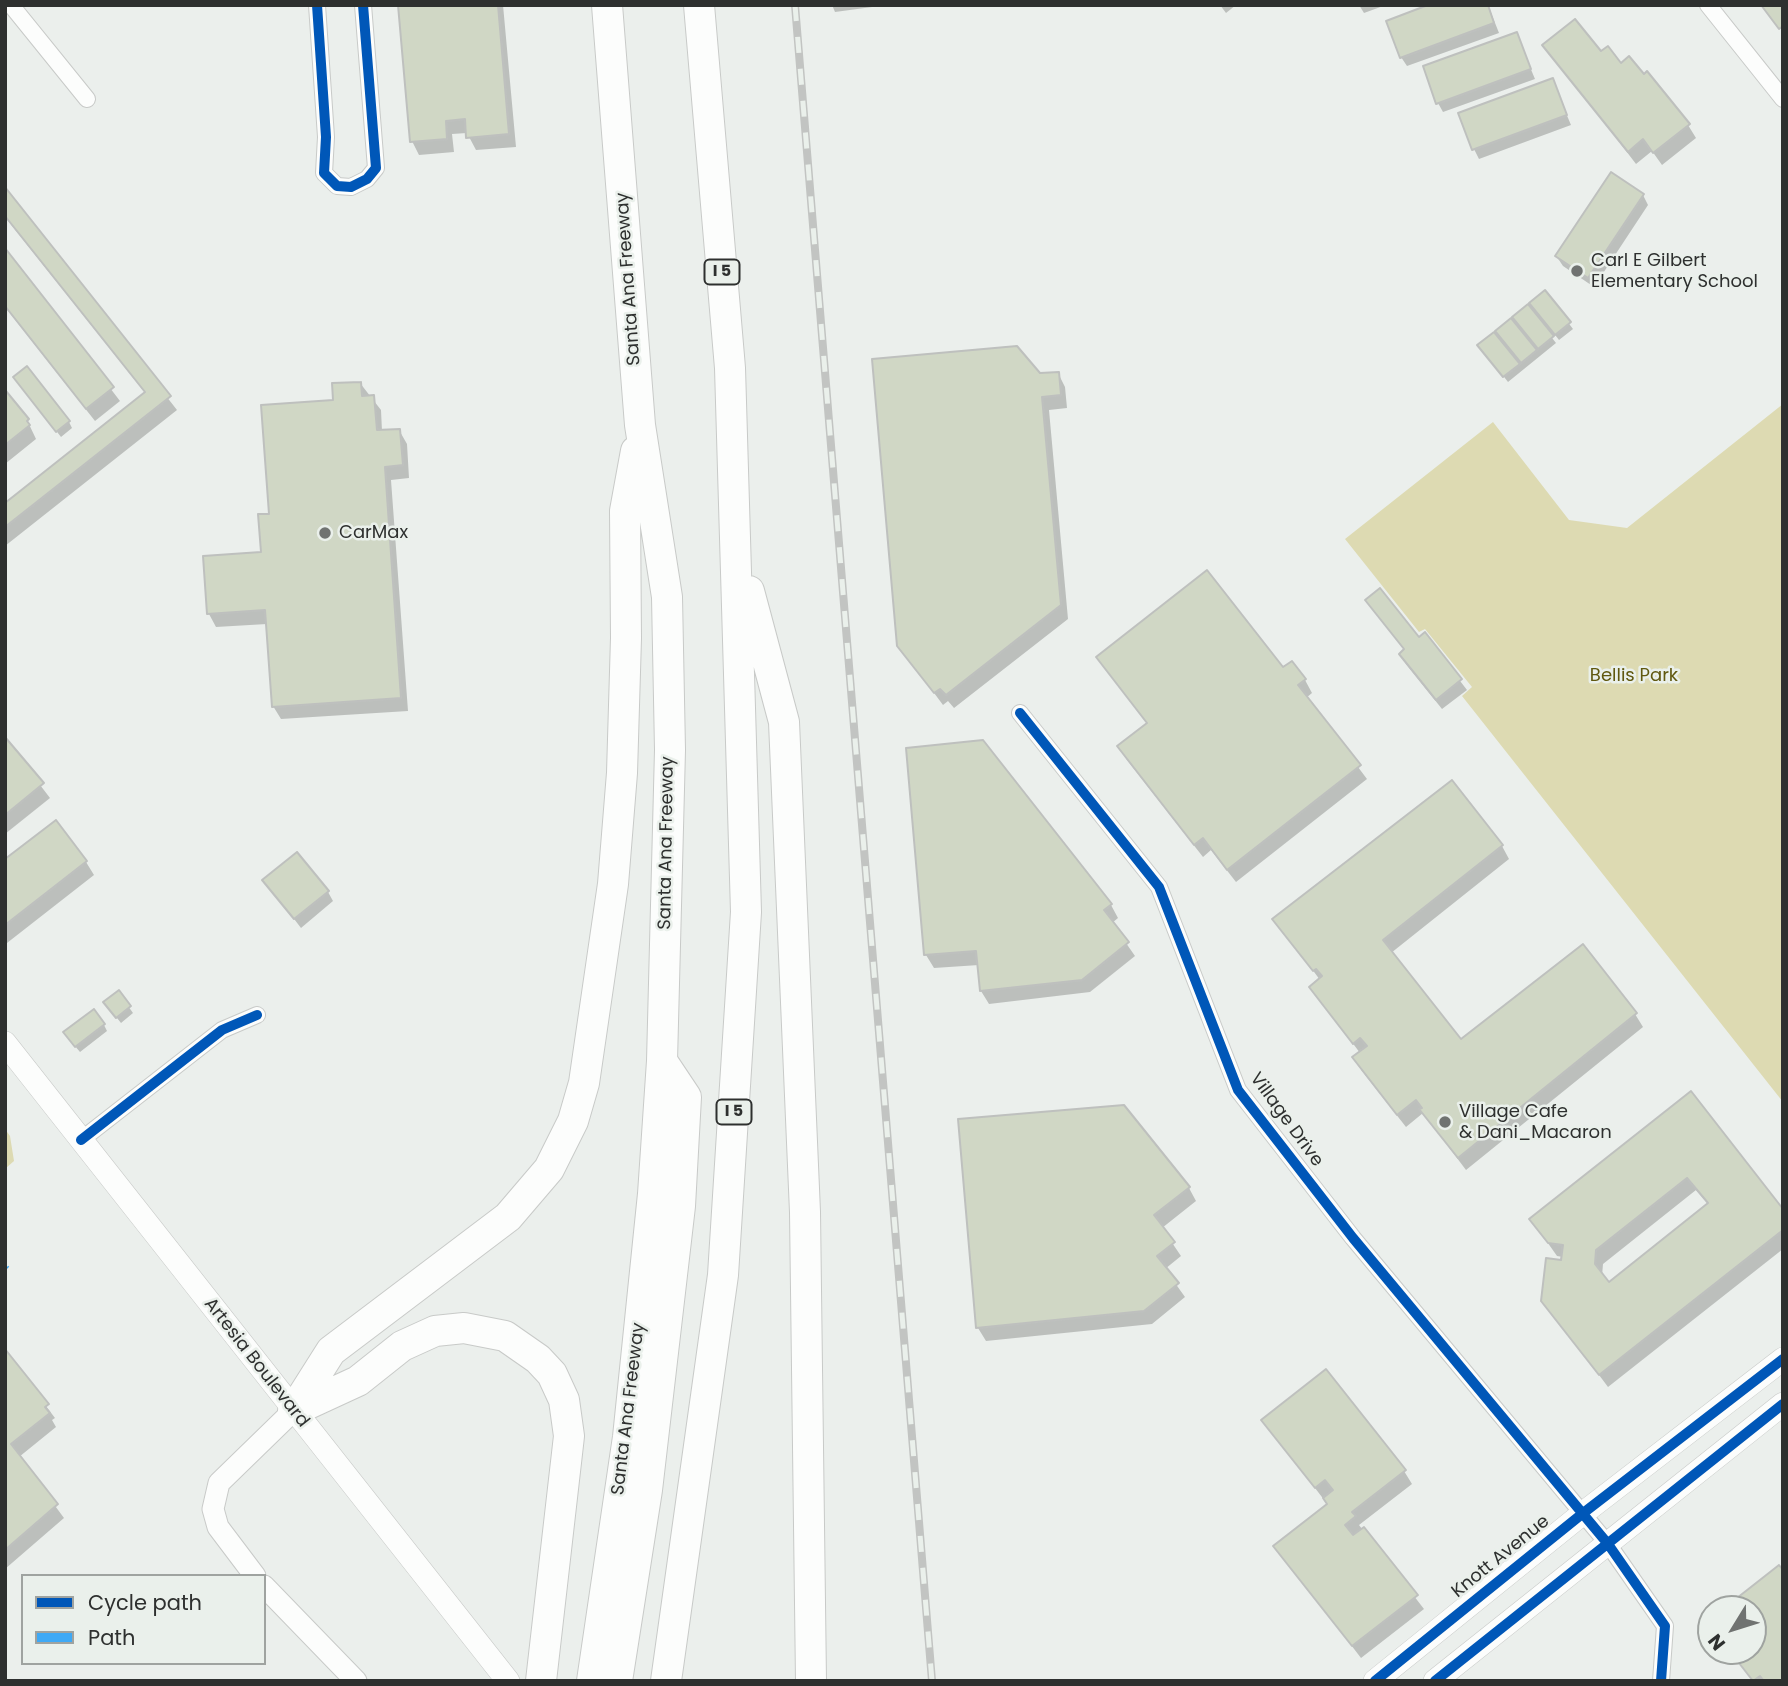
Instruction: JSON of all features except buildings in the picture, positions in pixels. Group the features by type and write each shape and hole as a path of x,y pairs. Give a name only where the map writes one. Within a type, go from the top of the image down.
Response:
{"highway":[{"name":"Santa Ana Freeway","path":"605,1678 653,1194 662,1061 670,750 667,597 640,425 607,5"},
{"name":"I 5","path":"666,1681 723,1275 746,912 730,368 699,5"},
{"path":"293,1411 331,1351 508,1217 549,1169 573,1121 584,1083 613,884 622,773 626,652 625,510 640,425"},
{"path":"736,540 784,722 805,1212 811,1681"},
{"path":"293,1411 358,1381 402,1346 435,1331 464,1328 505,1336 552,1374 568,1413 569,1436 541,1681"}],"main road":[{"name":"Artesia Boulevard","path":"5,1043 508,1681"},
{"name":"Knott Avenue","path":"1375,1681 1582,1514 1783,1359"},
{"path":"1435,1681 1783,1404"}],"street":[{"path":"11,5 88,99"},
{"path":"317,5 326,137 324,173 337,186 351,187 367,179 376,168 363,5"},
{"path":"1708,5 1783,99"},
{"name":"Village Drive","path":"1020,713 1159,887 1238,1090 1353,1238 1608,1544 1665,1626 1661,1681"},
{"path":"81,1140 222,1030 257,1015"},
{"path":"253,1574 218,1527 213,1509 219,1483 293,1411"},
{"path":"266,1588 356,1681"}],"green space":[{"name":"Bellis Park","path":"1783,404 1783,1102 1462,696 1472,687 1425,629 1419,632 1345,539 1493,422 1569,520 1627,528"},
{"path":"5,1129 10,1136 14,1161 6,1168"}],"railway":[{"path":"795,5 932,1681"}],"cycle path":[{"path":"317,5 326,137 324,173 337,186 351,187 367,179 376,168 363,5"},
{"path":"1020,713 1159,887 1238,1090 1353,1238 1608,1544 1665,1626 1661,1681"},
{"path":"81,1140 222,1030 257,1015"},
{"path":"1375,1681 1582,1514 1783,1359"},
{"path":"1435,1681 1783,1404"}],"place":[{"name":"Carl E Gilbert Elementary School","path":"1577,271"},
{"name":"CarMax","path":"325,533"},
{"name":"Village Cafe & Dani_Macaron","path":"1445,1122"}]}
